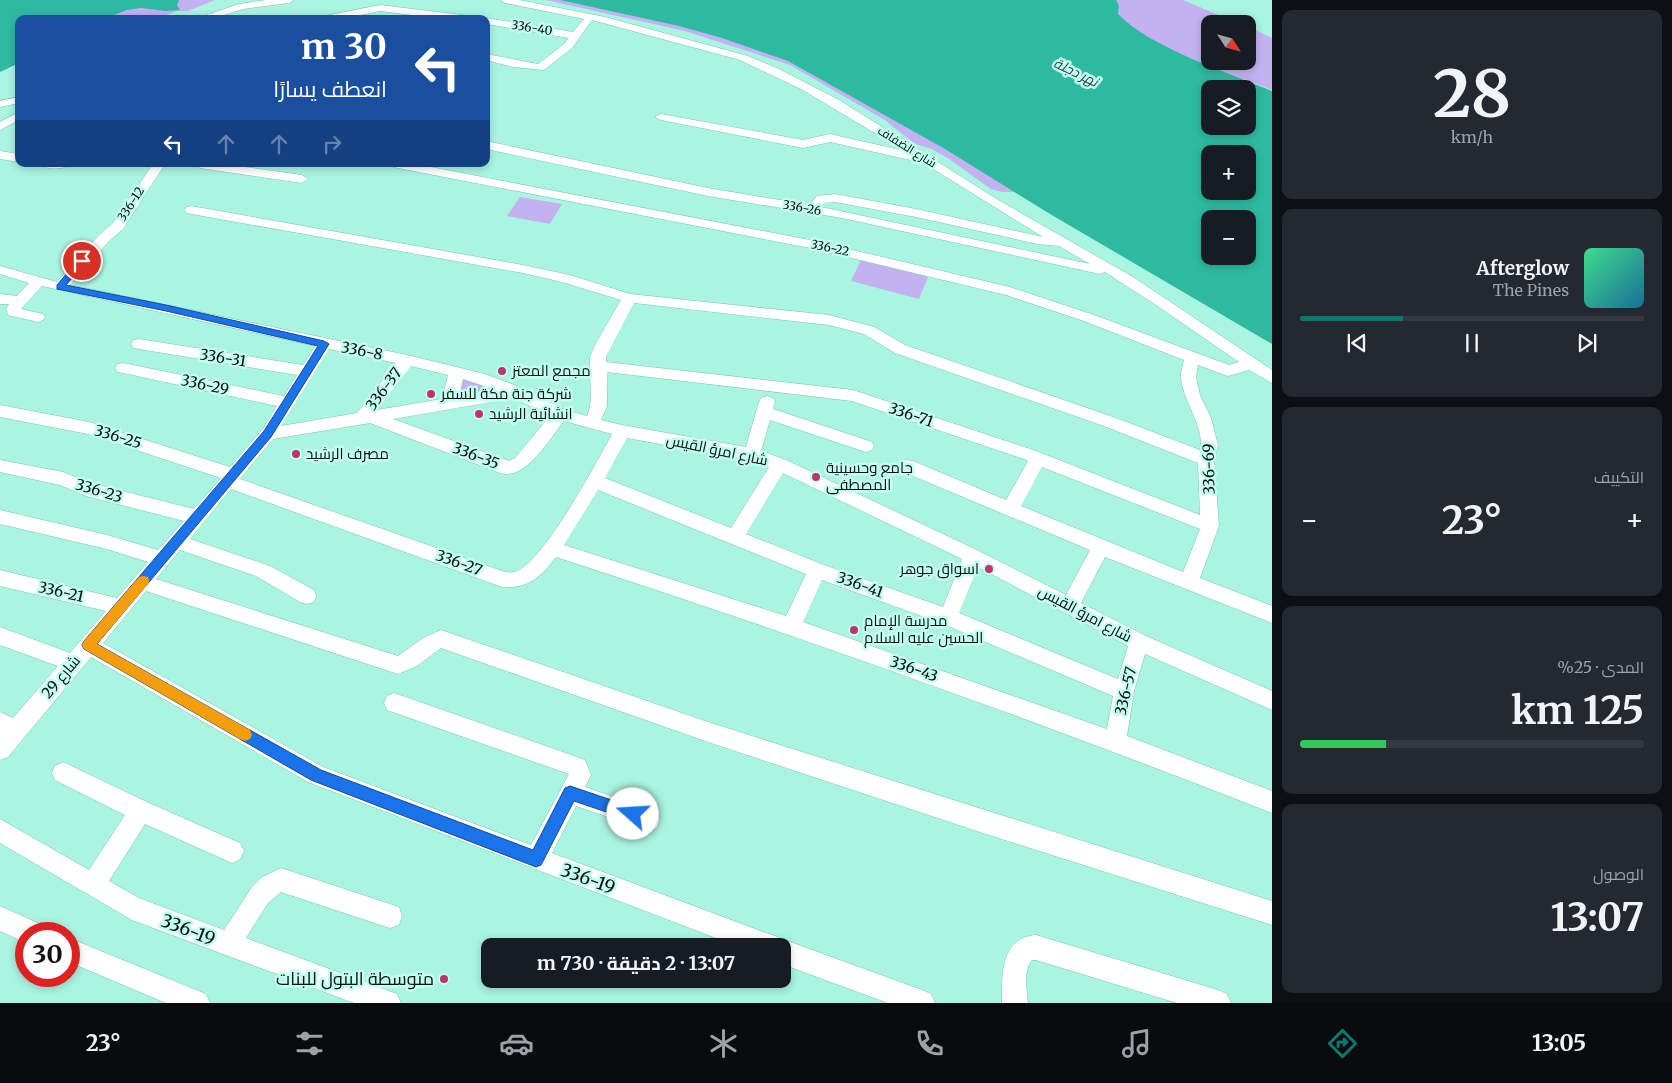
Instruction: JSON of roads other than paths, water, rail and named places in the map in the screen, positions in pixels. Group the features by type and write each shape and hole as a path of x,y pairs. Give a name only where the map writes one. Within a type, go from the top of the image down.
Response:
{"street":[{"path":"213,15 242,6 289,0"},
{"name":"شارع الضفاف","path":"505,0 590,17 754,62 826,98 978,192 1117,274 1272,378"},
{"path":"345,15 380,8 437,15"},
{"path":"490,58 540,68 568,46 590,17"},
{"name":"336-40","path":"490,22 577,36"},
{"path":"0,104 15,101"},
{"path":"661,117 804,144 815,139 830,138 930,161"},
{"name":"336-26","path":"490,146 708,192 813,209 1117,274"},
{"path":"0,155 15,157"},
{"name":"336-12","path":"60,287 104,238 118,226 157,167"},
{"path":"220,167 302,179"},
{"name":"336-22","path":"412,167 810,244 920,269 1010,291 1089,318 1228,371 1251,364"},
{"path":"813,209 818,201 830,198 916,213 1038,240 1061,241"},
{"path":"191,210 523,269 565,278 629,298 829,320 869,330 900,349 1101,419 1206,459"},
{"name":"336-8","path":"0,270 60,287 407,360 485,379 516,392"},
{"path":"38,318 13,312 13,309 39,281"},
{"path":"592,422 599,406 598,357 629,298"},
{"path":"0,299 20,301"},
{"name":"336-31","path":"139,344 307,371"},
{"name":"شارع 29","path":"0,750 8,727 73,663 268,434 324,344"},
{"name":"336-69","path":"1189,581 1210,526 1206,459 1210,445 1203,418 1192,395 1188,376 1192,357"},
{"name":"336-37","path":"367,417 407,360"},
{"name":"336-71","path":"598,366 688,375 773,388 821,391 853,396 1038,458 1210,526"},
{"name":"336-29","path":"123,368 288,402"},
{"path":"449,404 457,372"},
{"path":"752,454 773,388"},
{"path":"268,434 516,392"},
{"name":"شارع امرؤ القيس","path":"516,392 560,414 622,431 752,454 780,464 974,556 1139,642 1272,701"},
{"name":"336-25","path":"0,411 89,428 231,478"},
{"path":"764,412 866,446"},
{"name":"336-35","path":"367,417 506,468 513,468 521,462 560,414"},
{"name":"336-27","path":"231,478 502,579 517,580 532,572 552,548 594,481 622,431"},
{"path":"1011,508 1038,458"},
{"path":"735,536 780,464"},
{"name":"336-23","path":"0,466 63,479 86,489 197,517"},
{"path":"907,466 1101,547 1272,615"},
{"name":"336-41","path":"594,481 817,570 948,617 1124,691"},
{"path":"1,517 107,542 162,559"},
{"path":"178,542 263,571 307,596"},
{"path":"1070,606 1101,547"},
{"name":"336-43","path":"552,548 791,627 1116,741 1272,802"},
{"path":"948,617 974,556"},
{"path":"791,627 817,570"},
{"name":"336-21","path":"0,578 121,606"},
{"path":"142,582 398,665 408,663 430,643 441,639 711,733 983,822 1272,913"},
{"path":"0,636 73,663"},
{"name":"336-57","path":"1116,741 1124,691 1139,642"},
{"name":"336-19","path":"88,645 316,775 748,938"},
{"path":"394,703 577,767 580,775 536,859"},
{"path":"64,773 141,812 232,851"},
{"path":"570,793 649,820"},
{"path":"92,885 141,812"},
{"name":"336-19","path":"0,830 132,908 388,1003"},
{"path":"228,945 260,895 270,885 281,880 390,916"},
{"path":"0,918 15,925"},
{"path":"1015,1003 1015,968 1020,955 1025,950 1032,948 1048,950 1218,1003"},
{"path":"791,954 922,1003"},
{"path":"80,955 197,1003"}],"water":[{"path":"0,0 179,0 177,5 180,10 166,11 141,8 127,10 114,15 15,15 15,65 0,72"},
{"name":"نهر دجلة","path":"560,0 1116,0 1119,6 1118,14 1132,26 1169,48 1201,62 1201,70 1220,70 1245,80 1201,80 1201,135 1256,135 1256,84 1272,91 1272,344 1050,214 945,149 788,61 722,38 679,26"}],"place":[{"name":"مجمع المعتز","path":"502,371"},
{"name":"شركة جنة مكة للسفر","path":"431,394"},
{"name":"انشائية الرشيد","path":"479,414"},
{"name":"مصرف الرشيد","path":"296,454"},
{"name":"جامع وحسينية المصطفى","path":"816,477"},
{"name":"اسواق جوهر","path":"989,569"},
{"name":"مدرسة الإمام الحسين عليه السلام","path":"854,630"},
{"name":"متوسطة البتول للبنات","path":"444,979"}]}
